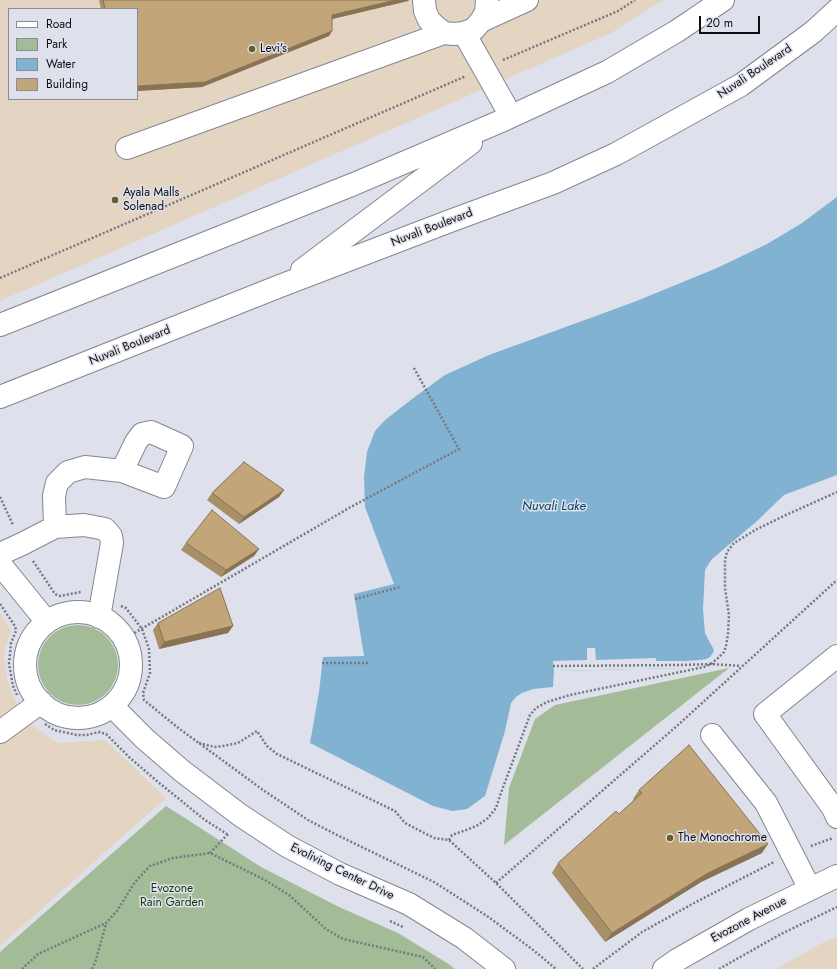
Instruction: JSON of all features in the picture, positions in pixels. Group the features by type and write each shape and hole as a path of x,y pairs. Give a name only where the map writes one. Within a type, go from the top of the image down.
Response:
{"main road":[{"path":"424,0 425,11 429,20 436,27 463,29 486,12 487,0"},
{"path":"127,148 463,29 527,0"},
{"path":"0,325 354,184 505,119 607,72 677,31 723,0"},
{"name":"Nuvali Boulevard","path":"0,397 280,286 553,183 616,154 741,85 814,32 837,10"},
{"path":"463,29 484,68 505,119"},
{"path":"280,286 505,119"},
{"path":"55,527 54,496 57,483 68,472 85,467 122,471"},
{"path":"0,554 55,527 84,525 105,529 111,536 112,543 99,617"},
{"path":"0,564 47,622"},
{"path":"81,612 99,617 117,630 124,640 131,662 127,686 121,697 112,706 100,714 87,718 60,716 48,709 41,702 29,685 25,668 27,650 34,634 47,622 63,614 81,612"},
{"path":"836,810 765,714 837,656"},
{"path":"0,732 41,702"},
{"name":"Evoliving Center Drive","path":"112,706 145,739 182,771 240,815 288,846 340,874 409,904 464,938 504,969"},
{"path":"712,734 766,803 810,889"},
{"name":"Evozone Avenue","path":"664,969 749,919 837,876"}],"path":[{"path":"0,278 618,11 634,0"},
{"path":"124,640 348,508 459,449 414,368"},
{"path":"448,840 452,835 478,825 488,818 496,808 530,715 536,708 546,702 570,695 704,667 711,664 718,658 724,652 726,646 729,615 725,588 726,552 734,543 757,529 837,492"},
{"path":"496,882 678,724 837,580"},
{"path":"355,599 400,587"},
{"path":"55,594 60,596 84,592 103,596 126,608 142,629 149,649 150,673 143,693 144,700 177,728 263,790 308,820 434,882 487,916 532,949 556,969"},
{"path":"322,663 370,663"},
{"path":"553,666 711,664 741,666"},
{"path":"197,742 215,747 223,746 238,743 257,731 267,746 277,754 395,811 405,823 434,838 448,840 496,882 583,969"},
{"path":"210,853 228,834 240,815"},
{"path":"593,969 642,932 694,903 792,853 837,836"},
{"path":"22,969 38,954 106,923 117,911 135,882 150,866 173,858 210,853 265,880 289,895 326,929 343,939 423,957 435,969"},
{"path":"719,969 781,934 837,907"},
{"path":"92,969 95,964 106,923"}],"shaded area":[{"name":"Ayala Malls Solenad","path":"0,0 663,0 611,33 0,301"},
{"path":"0,613 11,630 4,653 7,679 19,710 32,725 58,743 105,740 166,798 0,946"},
{"path":"837,937 837,969 776,969 822,943"}],"green space":[{"path":"78,625 93,628 106,637 115,650 118,665 115,680 106,693 93,702 78,705 63,702 50,693 41,680 38,665 41,650 50,637 63,628"},
{"path":"729,668 504,845 509,788 535,719 555,705"},
{"name":"Evozone Rain Garden","path":"166,806 261,867 339,907 398,933 455,969 0,969 0,952"}],"water":[{"name":"Nuvali Lake","path":"837,197 837,475 784,495 756,522 712,559 705,570 703,609 705,633 714,651 710,657 700,660 685,661 681,668 554,671 553,687 533,689 522,693 511,703 505,731 485,796 467,809 452,811 433,806 310,743 319,692 323,657 364,656 354,594 394,584 365,507 364,477 367,452 375,431 385,420 445,375 489,355 634,302 717,268 767,244 802,223"}],"pier":[{"path":"587,648 595,648 596,660 656,658 656,661 685,661 681,668 554,671 553,661 587,660"}],"building":[{"path":"103,0 396,0 332,15 332,31 205,82 138,86 138,8 105,8"},
{"path":"244,462 284,490 244,517 212,493"},
{"path":"212,510 259,549 226,570 186,543"},
{"path":"220,588 233,626 164,642 158,623"},
{"name":"The Monochrome","path":"689,745 768,844 708,873 612,933 558,863 616,811 619,814 642,793 639,790"}],"place":[{"name":"Levi's","path":"252,49"},
{"name":"Ayala Malls Solenad","path":"115,200"},
{"name":"The Monochrome","path":"670,838"}]}
